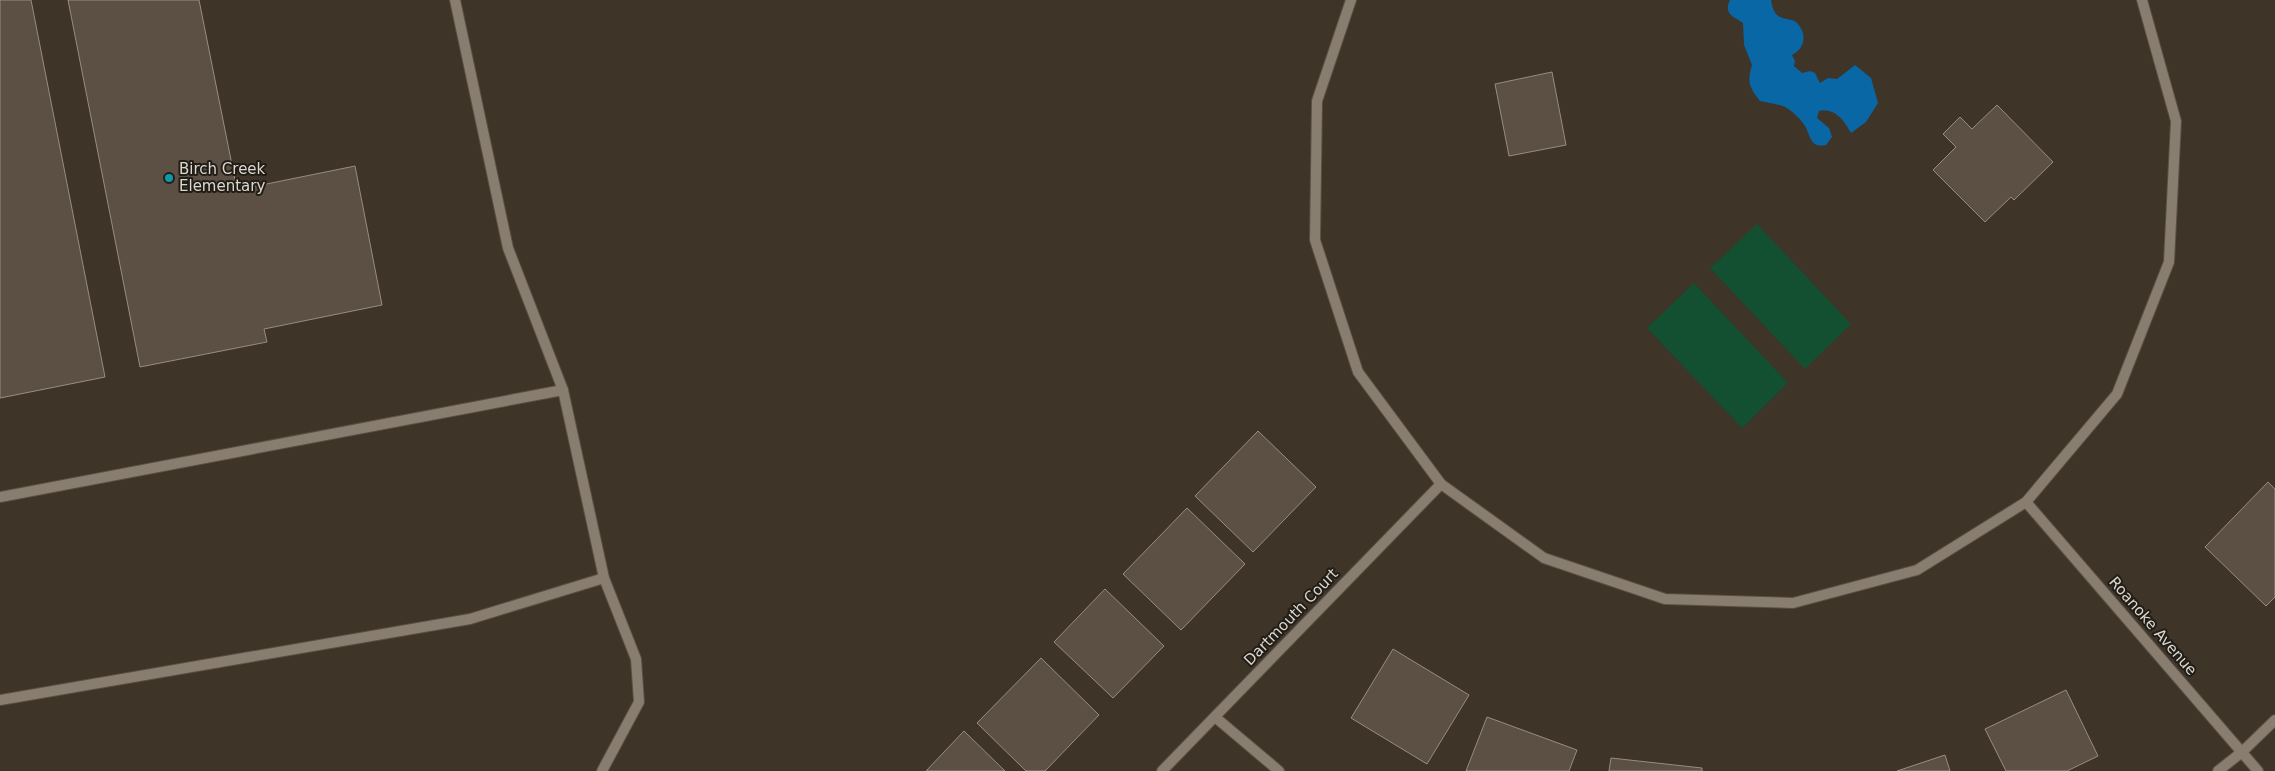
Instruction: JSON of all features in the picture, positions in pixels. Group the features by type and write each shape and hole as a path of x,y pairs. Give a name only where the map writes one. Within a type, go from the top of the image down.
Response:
{"street":[{"path":"455,0 508,248 563,390 604,578 636,658 639,702 602,771"},
{"path":"1351,0 1317,101 1315,240 1358,372 1441,484 1544,558 1665,600 1793,603 1917,570 2026,502 2117,394 2169,262 2176,121 2142,0"},
{"path":"0,497 563,390"},
{"name":"Dartmouth Court","path":"1162,771 1441,484"},
{"name":"Roanoke Avenue","path":"2026,502 2258,771"},
{"path":"0,700 470,619 604,578"},
{"path":"1215,717 1280,771"},
{"path":"2218,771 2242,752 2275,720"}],"green space":[{"path":"1757,224 1851,324 1805,369 1710,268"},
{"path":"1694,283 1788,383 1742,428 1647,328"}],"water":[{"path":"1730,0 1771,0 1777,15 1796,22 1802,31 1803,40 1800,49 1792,55 1795,61 1794,66 1802,73 1810,71 1815,73 1820,83 1828,78 1837,79 1855,65 1871,78 1878,103 1866,122 1851,133 1834,113 1819,111 1817,118 1829,128 1832,137 1826,145 1821,146 1814,144 1802,122 1790,110 1760,101 1750,84 1752,65 1744,45 1743,23 1729,12 1728,5"}],"building":[{"path":"0,0 31,0 105,377 0,398"},
{"name":"Birch Creek Elementary","path":"68,0 199,0 237,190 355,166 382,305 264,329 267,342 140,367"},
{"path":"1552,72 1566,145 1509,156 1495,84"},
{"path":"1997,105 2053,162 2014,200 2011,197 1985,222 1933,170 1956,147 1943,134 1960,117 1972,129"},
{"path":"1258,431 1316,487 1253,552 1195,496"},
{"path":"2268,482 2275,489 2275,597 2266,606 2205,547"},
{"path":"1187,508 1245,564 1181,630 1123,574"},
{"path":"1105,589 1164,646 1113,698 1054,642"},
{"path":"1393,649 1469,695 1427,764 1351,718"},
{"path":"1041,658 1099,715 1045,771 1026,771 977,723"},
{"path":"2066,690 2098,756 2067,771 2006,771 1985,729"},
{"path":"1487,717 1577,750 1569,771 1466,771"},
{"path":"964,731 1005,771 926,771"},
{"path":"1945,755 1950,771 1897,771"},
{"path":"1611,758 1702,768 1702,771 1609,771"}],"place":[{"name":"Birch Creek Elementary","path":"169,178"}]}
